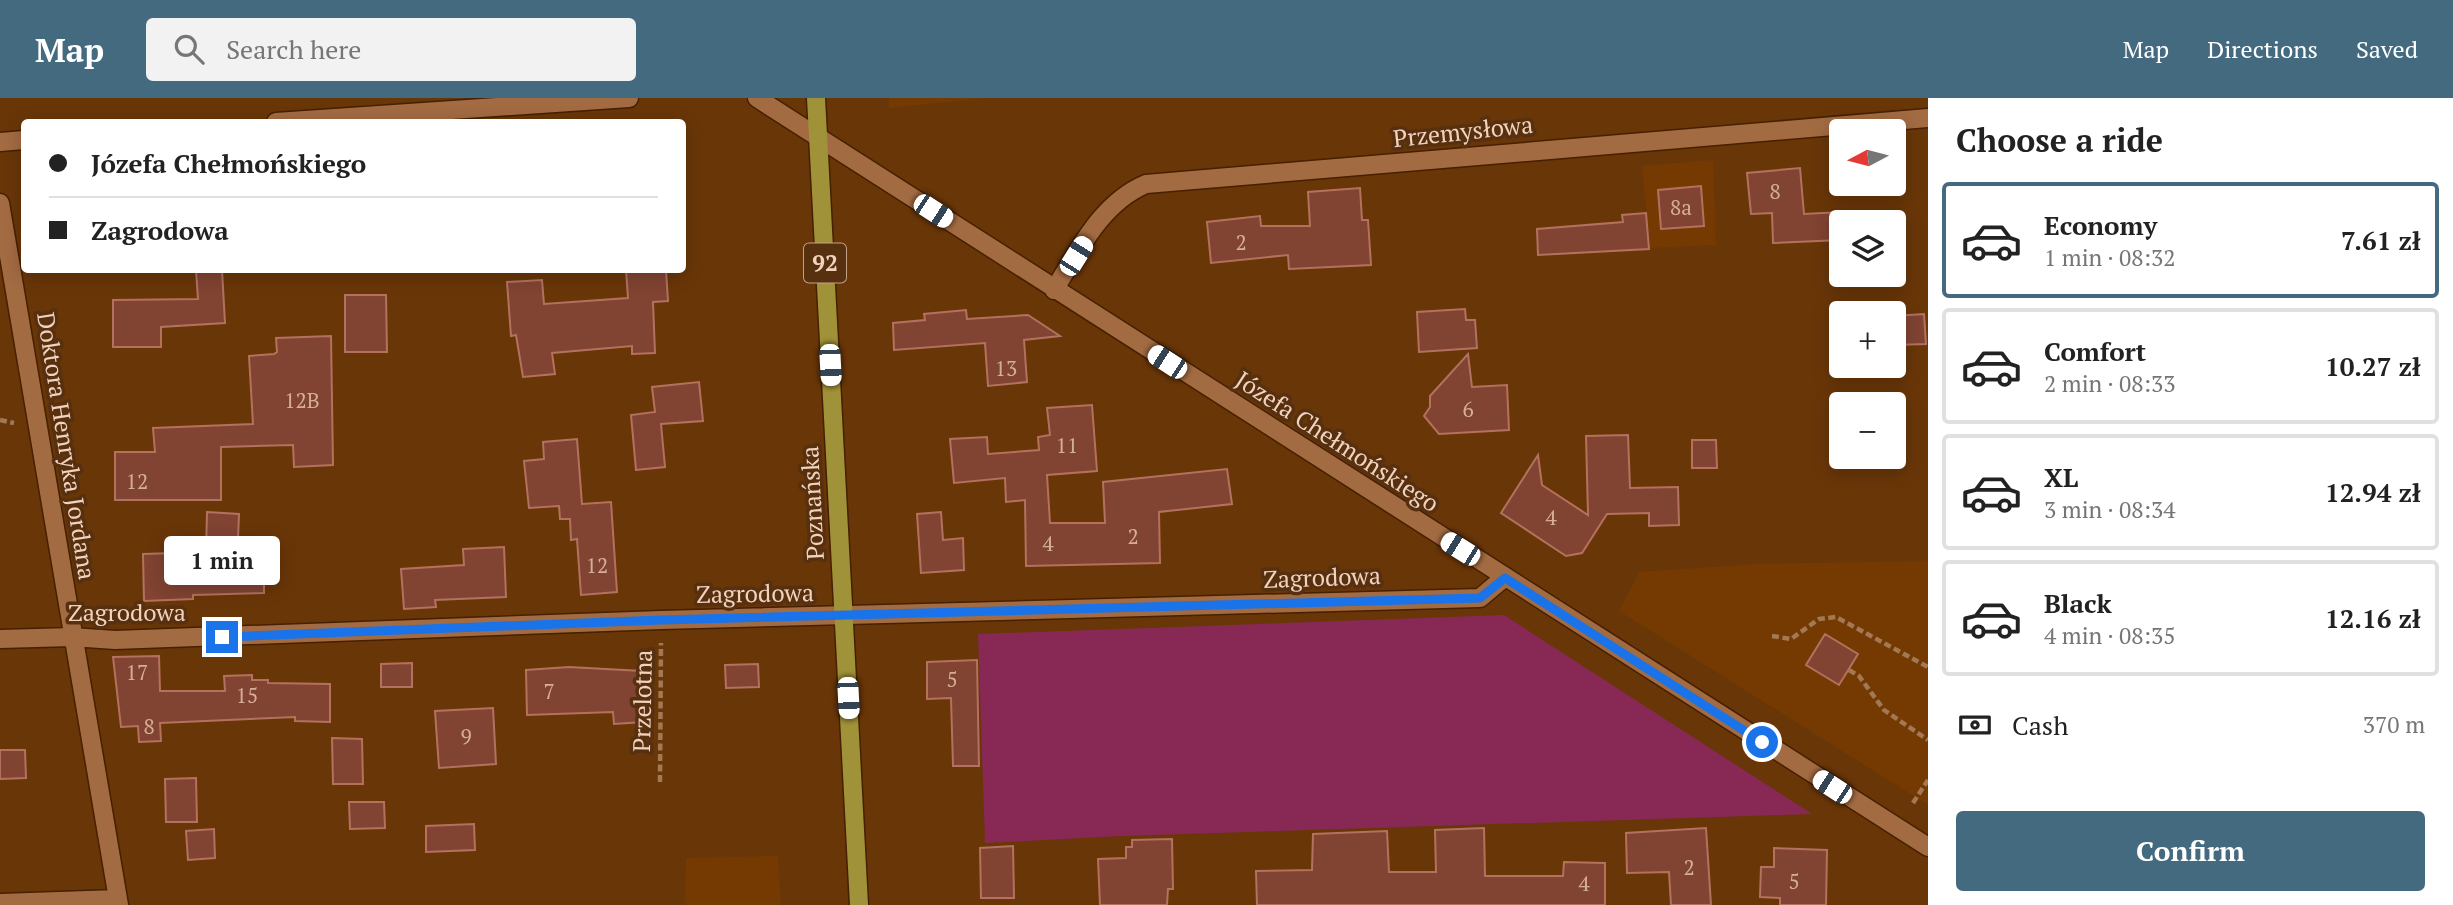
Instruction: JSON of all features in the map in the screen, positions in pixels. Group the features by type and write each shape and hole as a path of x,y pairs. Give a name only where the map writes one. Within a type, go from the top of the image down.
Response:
{"main road":[{"name":"Poznańska","path":"816,98 859,905"}],"street":[{"path":"320,119 629,98"},
{"name":"Józefa Chełmońskiego","path":"757,98 1928,847"},
{"name":"Przemysłowa","path":"1054,290 1108,209 1126,192 1146,184 1928,118"},
{"path":"0,142 21,140"},
{"name":"Doktora Henryka Jordana","path":"0,202 118,902"},
{"name":"Zagrodowa","path":"0,639 72,637 129,640 661,620 1480,598 1505,578"},
{"path":"0,903 118,902"}],"path":[{"path":"1772,636 1791,639 1819,620 1836,617 1928,667"},
{"name":"Przelotna","path":"660,782 661,620"},
{"path":"1849,670 1859,676 1884,709 1928,740"},
{"path":"1913,803 1928,780"}],"shaded area":[{"path":"889,98 986,98 889,108"},
{"path":"1713,160 1716,245 1650,248 1642,166"},
{"path":"1928,561 1928,805 1619,611 1639,572 1756,564"},
{"path":"1504,615 1812,814 1121,836 985,843 978,634"},
{"path":"778,856 781,905 685,905 686,858"}],"building":[{"path":"1800,168 1804,214 1829,213 1829,241 1773,243 1772,213 1751,214 1747,173"},
{"path":"1701,186 1704,226 1661,229 1658,190"},
{"path":"1360,188 1362,220 1368,220 1371,265 1289,269 1288,255 1211,263 1207,222 1260,216 1261,226 1310,226 1308,192"},
{"path":"1646,213 1649,249 1538,255 1537,229 1623,222 1622,215"},
{"path":"196,273 222,273 225,323 161,327 161,347 113,347 113,300 198,299"},
{"path":"626,273 666,273 668,301 653,302 655,353 632,354 632,346 552,353 555,374 523,377 516,335 511,336 507,282 542,280 544,304 628,298"},
{"path":"345,295 386,295 387,352 345,352"},
{"path":"1465,309 1466,320 1475,320 1477,348 1419,352 1417,312"},
{"path":"966,310 967,319 1028,315 1060,336 1024,340 1027,382 988,386 985,343 894,350 893,323 925,320 924,314"},
{"path":"1924,314 1926,344 1906,345 1906,315"},
{"path":"331,336 333,465 294,467 293,445 221,447 221,500 115,500 115,452 155,452 153,428 253,424 249,356 277,352 276,338"},
{"path":"1468,354 1472,387 1507,385 1509,430 1439,434 1424,416 1430,407 1430,396"},
{"path":"699,382 703,421 661,424 665,467 636,470 631,415 655,412 652,387"},
{"path":"1092,405 1097,471 1047,475 1050,523 1105,523 1103,482 1227,469 1232,504 1159,512 1160,563 1026,566 1025,500 1006,502 1005,478 954,483 950,439 987,437 988,454 1039,450 1038,437 1050,435 1047,408"},
{"path":"1628,435 1630,488 1678,487 1679,525 1649,526 1649,513 1607,514 1582,553 1566,556 1501,513 1538,455 1542,485 1588,515 1586,436"},
{"path":"577,439 582,504 611,502 617,592 581,595 577,539 571,540 570,519 560,519 559,506 529,508 524,461 544,459 543,442"},
{"path":"1692,440 1716,440 1717,468 1692,468"},
{"path":"207,512 239,514 237,563 264,563 264,593 193,595 193,599 144,601 143,554 206,552"},
{"path":"941,512 943,540 963,538 964,570 921,573 917,514"},
{"path":"504,547 506,597 435,600 436,607 404,609 401,569 464,565 463,549"},
{"path":"1825,634 1858,654 1839,685 1806,665"},
{"path":"159,656 160,691 225,691 224,676 252,675 252,680 268,680 268,683 330,684 330,722 295,721 295,717 160,723 161,741 139,742 138,726 121,727 113,657"},
{"path":"977,660 979,766 953,766 951,698 927,699 927,662"},
{"path":"412,663 412,687 381,687 381,664"},
{"path":"758,664 759,687 726,688 725,665"},
{"path":"569,667 642,671 644,722 614,724 613,712 527,715 526,670"},
{"path":"493,708 496,764 439,768 435,711"},
{"path":"332,738 362,739 363,784 333,784"},
{"path":"0,750 25,750 26,778 0,779"},
{"path":"196,778 197,822 166,822 165,779"},
{"path":"349,802 384,802 385,828 350,829"},
{"path":"474,824 475,850 426,852 426,826"},
{"path":"1484,828 1485,876 1563,876 1564,862 1605,863 1605,905 1257,905 1256,871 1312,870 1313,834 1387,831 1389,872 1436,872 1435,830"},
{"path":"1706,828 1711,905 1671,905 1669,872 1627,873 1626,833"},
{"path":"214,829 215,858 188,860 186,831"},
{"path":"1172,839 1173,889 1168,889 1167,905 1100,905 1098,859 1126,858 1126,847 1132,847 1132,840"},
{"path":"1013,846 1014,898 981,898 980,848"},
{"path":"1774,848 1827,850 1826,905 1780,905 1780,898 1760,897 1761,867 1774,867"}],"route":[{"path":"222,637 661,620 1480,598 1505,578 1762,742"}]}
